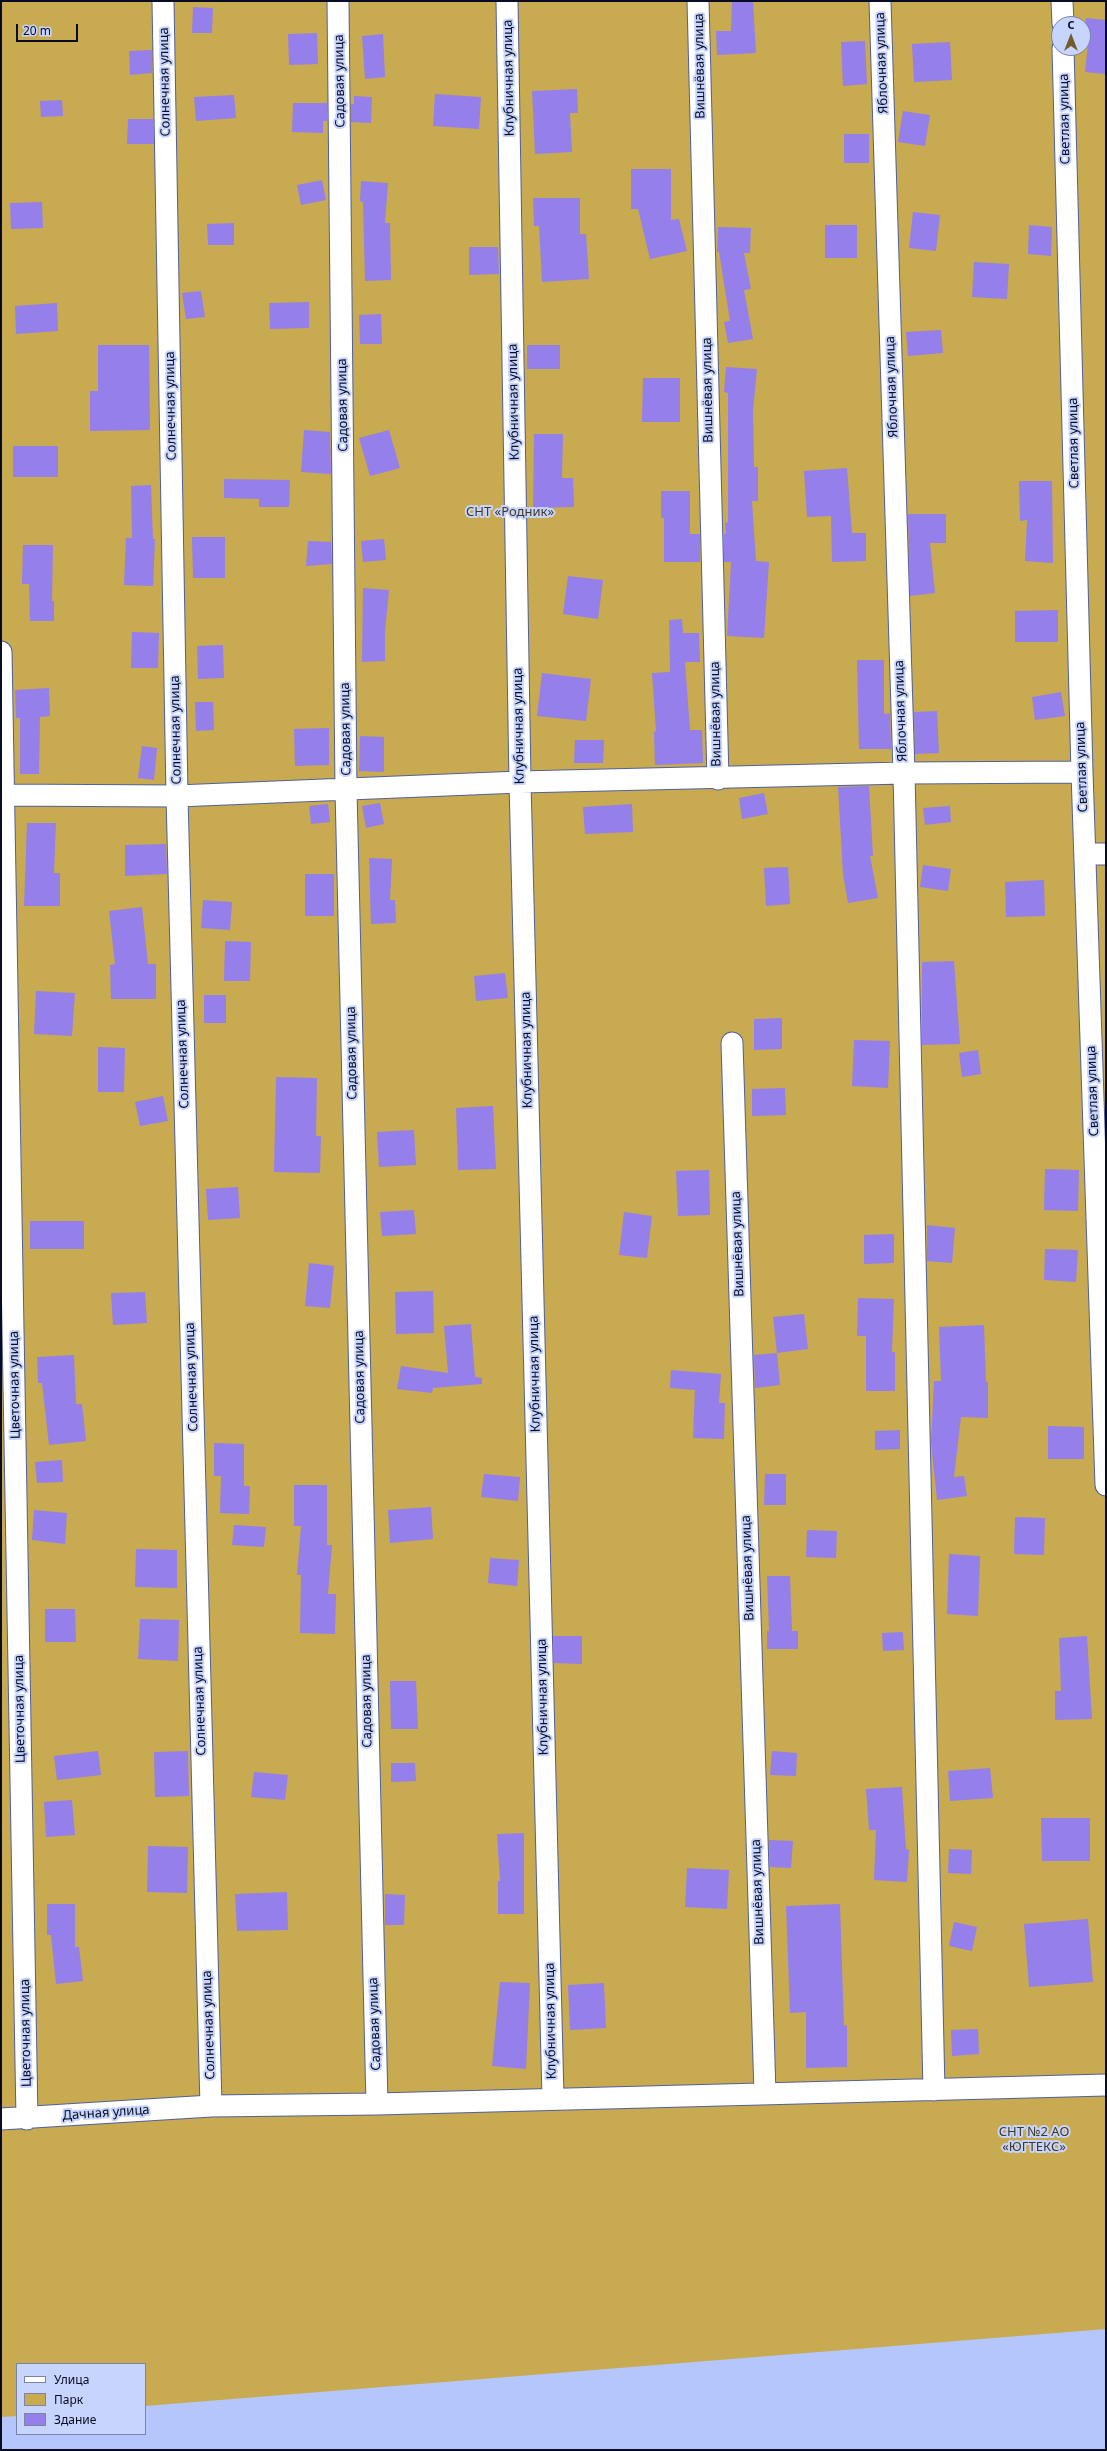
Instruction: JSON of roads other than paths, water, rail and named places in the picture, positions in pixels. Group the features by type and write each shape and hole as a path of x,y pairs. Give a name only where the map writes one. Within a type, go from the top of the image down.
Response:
{"street":[{"name":"Солнечная улица","path":"163,1 177,796 211,2106"},
{"name":"Садовая улица","path":"338,1 346,790 377,2104"},
{"name":"Клубничная улица","path":"507,1 520,782 553,2098"},
{"name":"Вишнёвая улица","path":"698,1 718,779"},
{"name":"Яблочная улица","path":"880,1 904,773 934,2090"},
{"path":"1062,1 1063,16"},
{"name":"Светлая улица","path":"1064,56 1082,772 1106,1485"},
{"name":"Цветочная улица","path":"1,652 27,2119"},
{"path":"3,795 177,796 520,782 718,779 904,773 1082,772"},
{"path":"1085,854 1106,854"},
{"name":"Вишнёвая улица","path":"732,1043 765,2093"},
{"name":"Дачная улица","path":"1,2119 27,2119 211,2106 377,2104 553,2098 1106,2085"}],"park label":[{"name":"СНТ «Родник»","path":"510,512"},
{"name":"СНТ №2 АО «ЮГТЕКС»","path":"1034,2140"}]}
